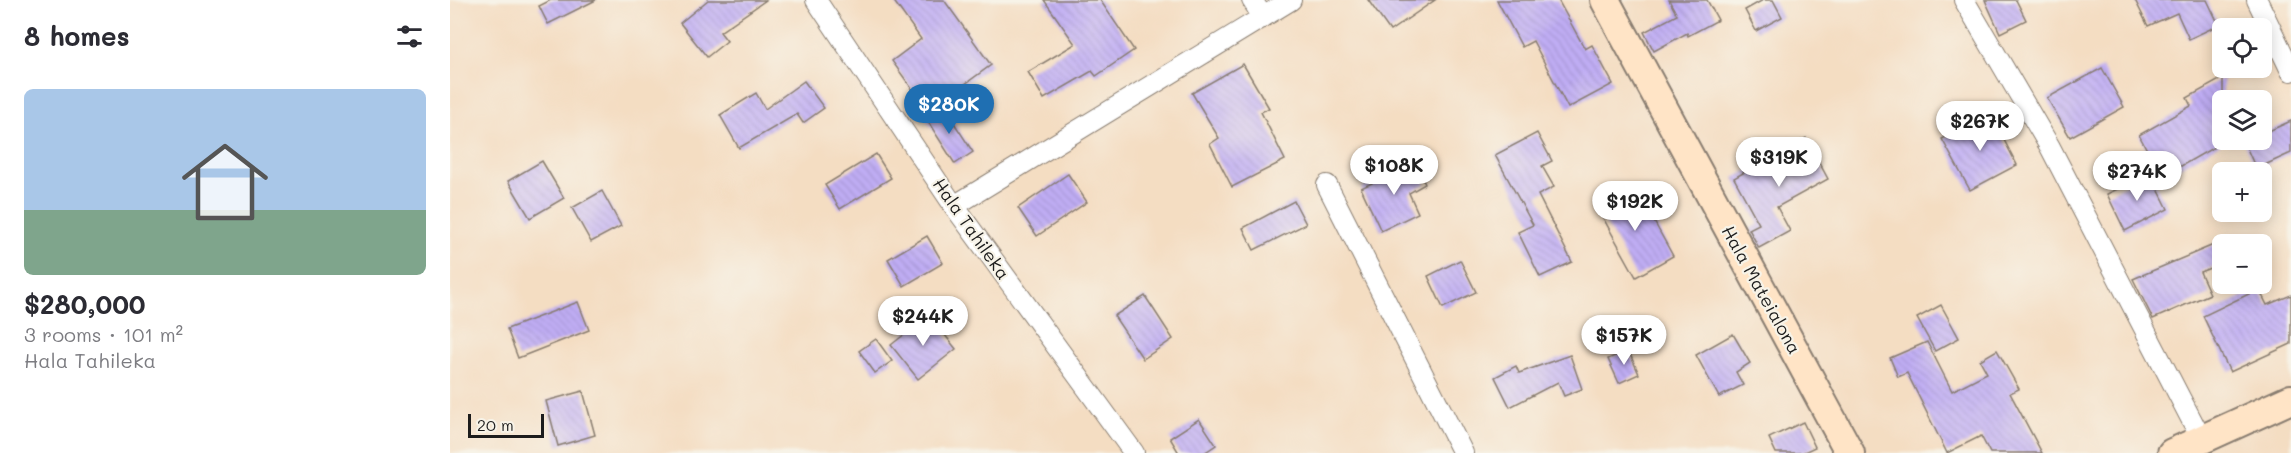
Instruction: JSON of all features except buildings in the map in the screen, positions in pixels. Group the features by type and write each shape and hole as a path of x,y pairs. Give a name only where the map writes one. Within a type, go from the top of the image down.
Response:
{"street":[{"name":"Hala Tahileka","path":"816,0 954,206 1134,453"},
{"path":"1252,0 1263,17"},
{"path":"954,206 1291,0"},
{"name":"Hala Mateialona","path":"1605,0 1850,453"},
{"path":"1964,0 2050,147 2202,440"},
{"path":"2257,0 2291,71"},
{"path":"1327,185 1463,453"},
{"path":"2172,453 2291,399"}]}
